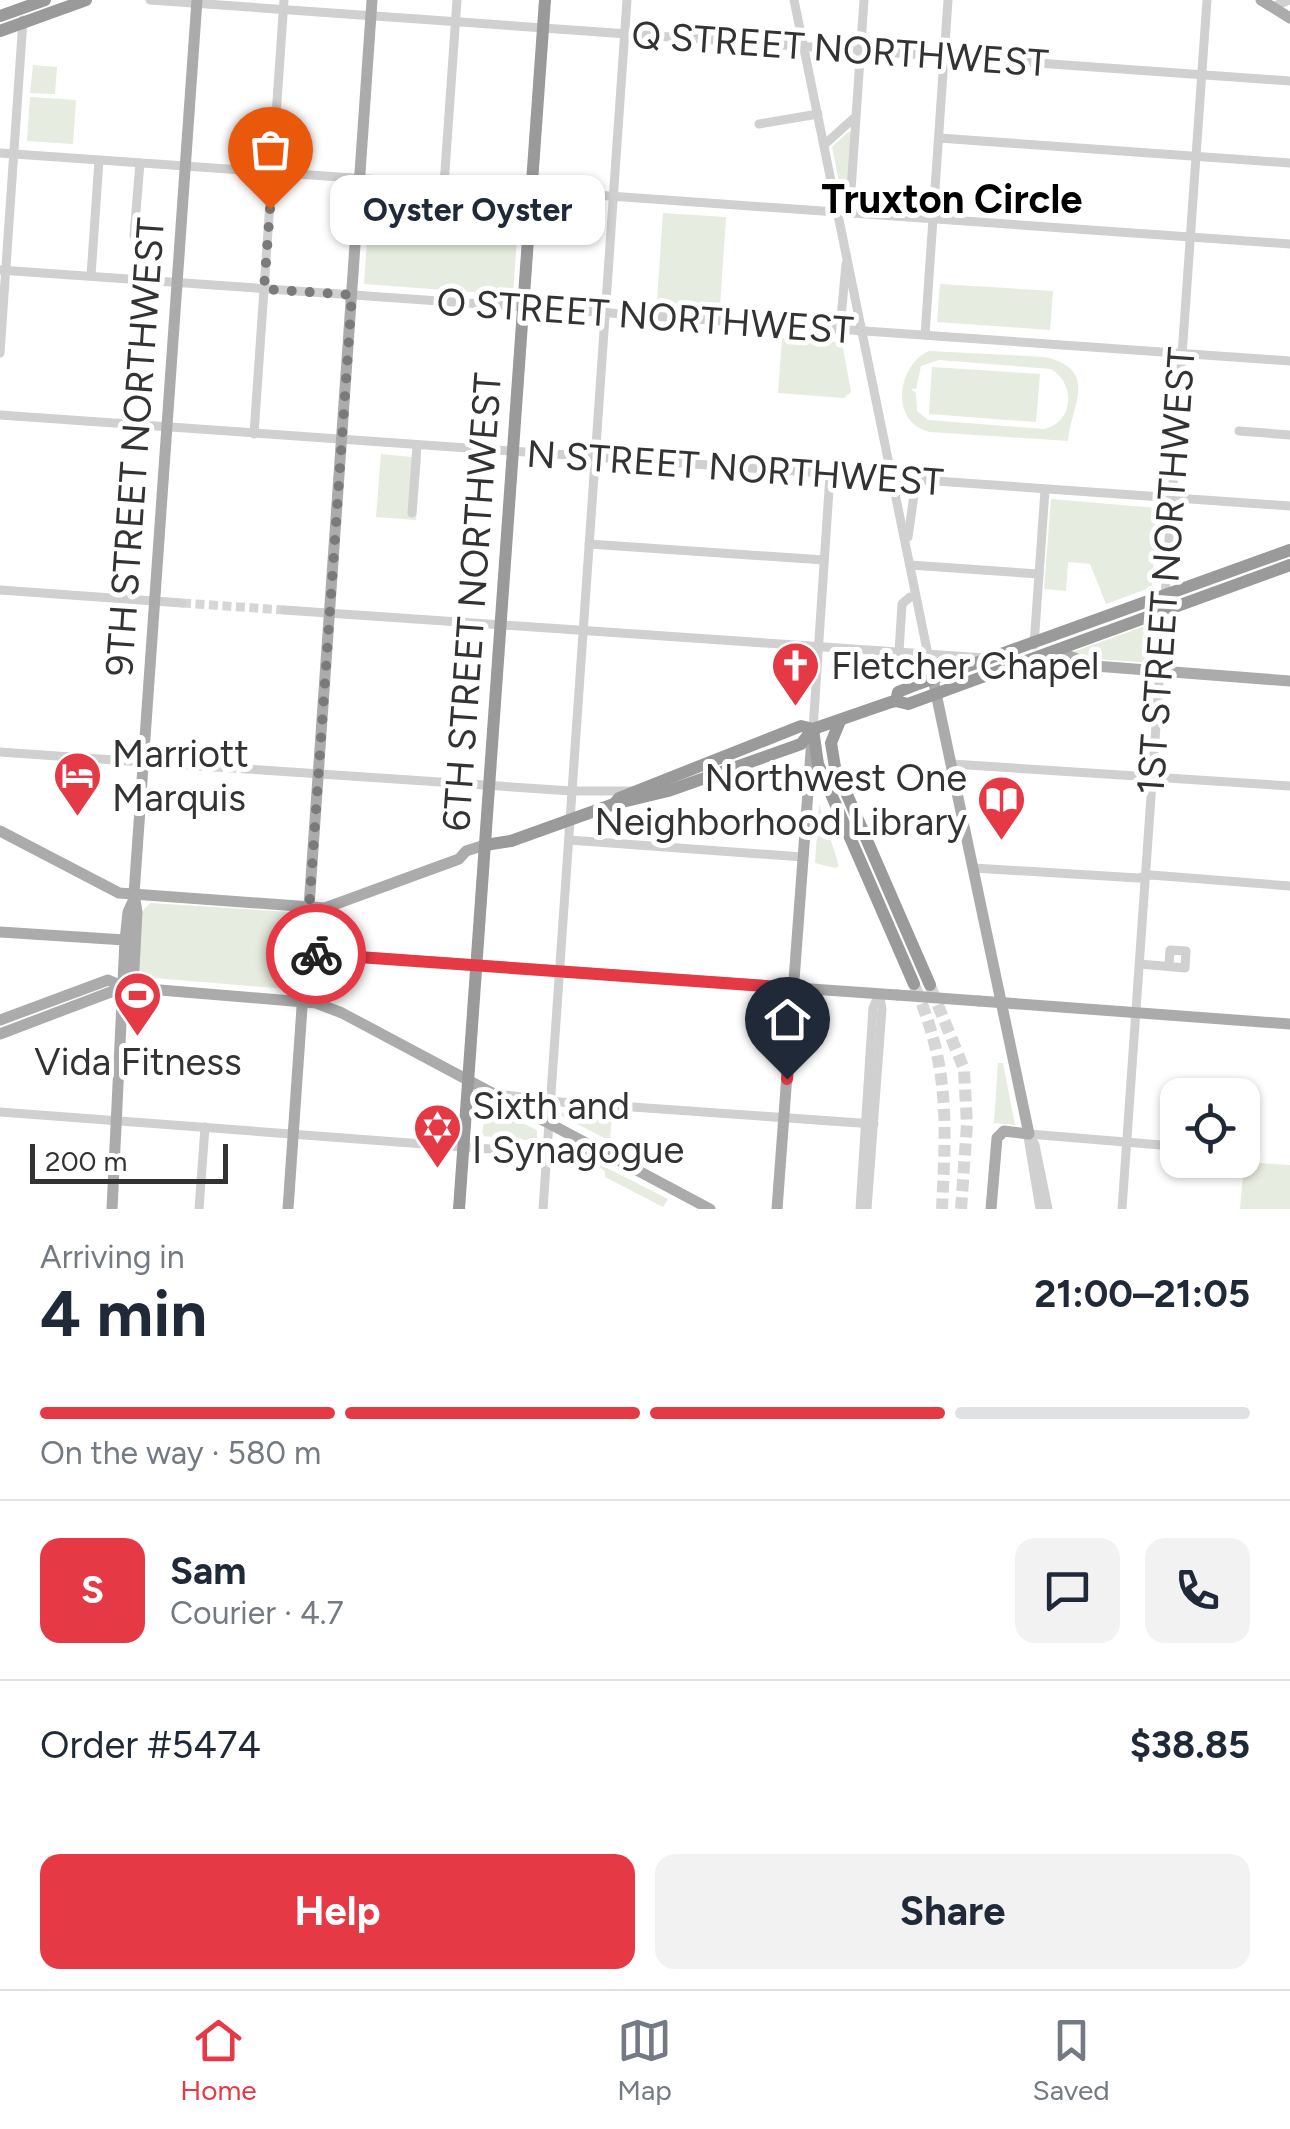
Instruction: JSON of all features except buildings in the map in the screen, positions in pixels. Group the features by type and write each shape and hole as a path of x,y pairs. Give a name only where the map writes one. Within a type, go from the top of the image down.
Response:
{"highway":[{"path":"0,16 45,0"},
{"path":"0,31 86,0"},
{"name":"6TH STREET NORTHWEST","path":"460,1209 545,0"},
{"path":"485,851 497,853 511,840 798,745 814,729 896,701 908,704 1056,651 1290,550"},
{"path":"896,701 898,692 993,658 1290,565"},
{"path":"840,720 831,744 835,766 930,984"},
{"path":"614,804 619,798 801,726 814,729"},
{"path":"814,729 818,764 914,984"}],"main road":[{"path":"288,1209 372,0"},
{"name":"9TH STREET NORTHWEST","path":"112,1209 137,912 134,897 197,2"},
{"path":"1267,4 1290,18"},
{"path":"1056,651 1088,664 1290,680"},
{"path":"933,679 1029,1134 1004,1132 997,1138 991,1209"},
{"path":"777,1209 814,729"},
{"path":"0,831 113,891 134,897 309,906 336,906 459,859 473,861 485,851"},
{"name":"9TH STREET NORTHWEST","path":"128,987 126,940 128,912 134,897"},
{"path":"0,932 126,940"},
{"path":"306,953 1290,1024"},
{"path":"0,1020 108,980 128,987 303,1000 342,1013 710,1209"},
{"path":"0,1034 128,987"}],"street":[{"name":"Q STREET NORTHWEST","path":"150,0 284,5 371,16 1290,81"},
{"path":"444,185 457,0"},
{"path":"543,1209 627,0"},
{"path":"794,0 892,479 898,486 933,679"},
{"path":"838,212 850,204 864,0"},
{"path":"925,335 948,0"},
{"name":"1ST STREET NORTHWEST","path":"1122,1209 1207,0"},
{"path":"1267,4 1290,0"},
{"path":"254,434 284,5"},
{"path":"0,353 24,8"},
{"path":"759,124 818,114"},
{"path":"825,148 856,115"},
{"path":"939,138 1290,163"},
{"path":"0,153 1290,244"},
{"path":"91,276 99,160"},
{"path":"134,235 140,163"},
{"path":"840,329 847,256"},
{"name":"O STREET NORTHWEST","path":"3,270 1290,361"},
{"name":"N STREET NORTHWEST","path":"0,415 1290,506"},
{"path":"1239,431 1290,435"},
{"path":"412,513 417,446"},
{"path":"814,729 830,475"},
{"path":"916,481 906,571 920,624"},
{"path":"1034,645 1044,490"},
{"path":"589,544 824,560"},
{"path":"910,565 1039,574"},
{"path":"0,590 182,603"},
{"path":"899,652 902,604 910,597"},
{"path":"284,610 993,658"},
{"path":"0,752 214,767"},
{"path":"952,764 1290,786"},
{"path":"247,769 490,786 636,791"},
{"path":"569,840 802,856"},
{"path":"974,868 1290,886"},
{"path":"1140,964 1169,966"},
{"path":"864,1209 873,1008 879,994"},
{"path":"494,1094 870,1124"},
{"path":"0,1112 616,1158"},
{"path":"200,1209 205,1127"},
{"path":"1029,1134 1160,1145"},
{"path":"1029,1134 1040,1209"},
{"path":"1029,1134 1048,1209"}],"shaded area":[{"path":"33,65 57,67 55,94 30,93"},
{"path":"30,97 76,100 73,144 27,141"},
{"path":"851,132 843,202 832,147"},
{"path":"371,185 520,196 513,295 364,284"},
{"path":"663,213 726,217 720,307 657,302"},
{"path":"940,284 1053,291 1050,330 937,322"},
{"path":"782,338 837,342 843,348 851,392 844,398 778,393"},
{"path":"929,351 1045,357 1062,363 1072,371 1078,392 1068,441 930,432 917,427 908,418 902,393 904,380 918,358","holes":["939,360 1051,369 1065,384 1068,402 1061,419 1044,429 928,420 917,411 916,393 911,389 916,389 921,366"]},
{"path":"932,367 1040,374 1036,422 929,414"},
{"path":"381,454 421,458 416,520 376,517"},
{"path":"1051,499 1157,508 1152,587 1106,604 1090,564 1068,562 1066,591 1044,589"},
{"path":"1154,623 1152,663 1084,658 1073,652"},
{"path":"819,804 839,866 835,868 815,863"},
{"path":"151,903 290,912 300,921 296,983 287,989 142,977 138,972 139,924"},
{"path":"998,1063 1003,1063 1015,1125 994,1123"},
{"path":"486,1105 537,1130 537,1141 482,1136"},
{"path":"565,1112 612,1115 610,1141 562,1116"},
{"path":"1260,1163 1290,1165 1290,1209 1240,1209 1243,1178 1260,1178"},
{"path":"601,1165 668,1199 663,1207 605,1177"}],"tunnel":[{"path":"182,603 284,610"},
{"path":"214,767 247,769"},
{"path":"915,987 940,1070 944,1122 942,1209"},
{"path":"931,988 964,1069 967,1125 961,1209"}],"way so far":[{"path":"270,209 264,289 352,295 306,953 316,954"}],"place":[{"name":"Oyster Oyster","path":"270,209"},
{"name":"Fletcher Chapel","path":"796,708"},
{"name":"Marriott Marquis","path":"77,818"},
{"name":"Northwest One Neighborhood Library","path":"1002,842"},
{"name":"Vida Fitness","path":"138,1038"},
{"name":"Sixth and I Synagogue","path":"437,1170"}],"district":[{"name":"Truxton Circle","path":"952,199"}],"route":[{"path":"316,954 794,988 787,1079"}]}
